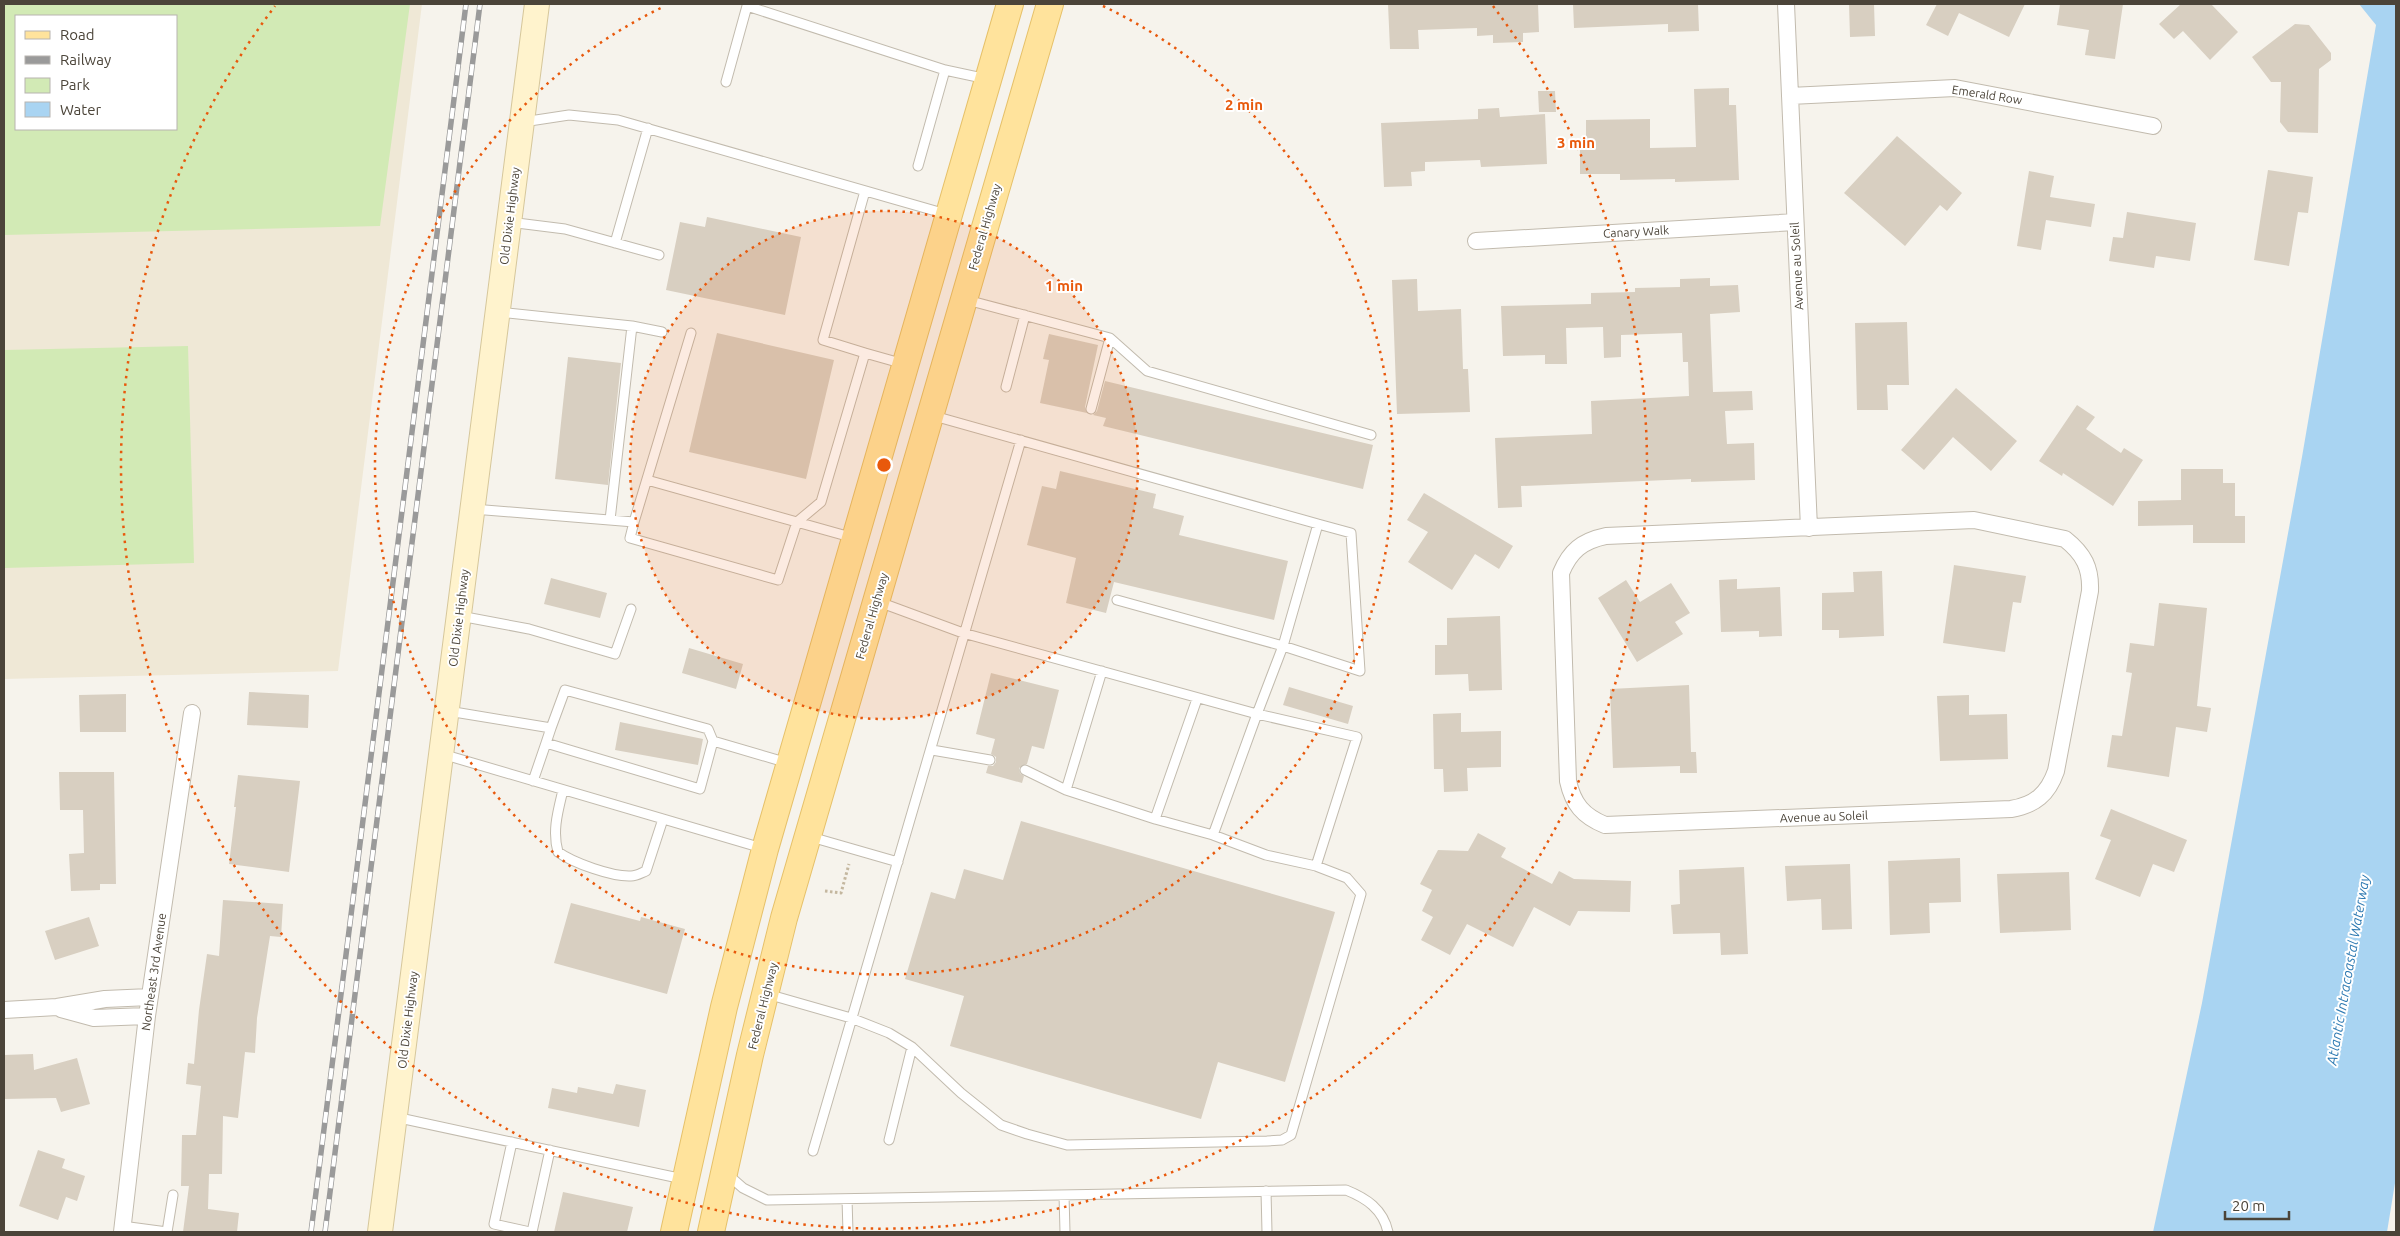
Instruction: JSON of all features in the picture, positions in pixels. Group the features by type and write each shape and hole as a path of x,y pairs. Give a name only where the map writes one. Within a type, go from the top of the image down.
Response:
{"main road":[{"path":"674,1232 684,1179 724,1007 765,849 1010,4"},
{"name":"Federal Highway","path":"711,1232 784,918 1050,4"},
{"path":"808,836 799,823 795,802 817,717 814,680"},
{"path":"765,849 772,859 778,874 784,918"}],"street":[{"name":"Old Dixie Highway","path":"380,1232 537,4"},
{"name":"Avenue au Soleil","path":"1786,4 1809,528"},
{"name":"Emerald Row","path":"1790,96 1955,88 2153,126"},
{"name":"Canary Walk","path":"1476,241 1795,222"},
{"name":"Avenue au Soleil","path":"1974,520 2065,539 2077,549 2086,561 2090,576 2090,591 2056,771 2051,786 2041,798 2026,806 2011,810 1605,825 1590,819 1579,809 1571,796 1568,780 1561,573 1567,559 1577,547 1591,540 1606,536 1809,528 1974,520"},
{"name":"Northeast 3rd Avenue","path":"122,1229 147,1016 192,713"},
{"path":"4,1010 57,1007 105,999 150,997"},
{"path":"57,1007 94,1018 147,1016"}],"lane":[{"path":"726,82 747,5 945,70 987,79"},
{"path":"918,166 945,70"},
{"path":"522,122 569,115 618,120 949,215"},
{"path":"615,243 648,128"},
{"path":"865,191 824,340 905,364"},
{"path":"509,222 565,229 659,255"},
{"path":"964,299 1110,338 1147,371 1371,435"},
{"path":"498,312 632,326 662,332"},
{"path":"1006,387 1025,315"},
{"path":"610,520 632,326"},
{"path":"691,333 630,538 778,580 796,522 821,502 865,353"},
{"path":"1091,409 1110,338"},
{"path":"931,415 1351,533 1360,671 1283,646 1118,600"},
{"path":"813,1151 932,750 963,633 1020,440"},
{"path":"647,480 855,539"},
{"path":"473,509 634,522"},
{"path":"1213,835 1283,646 1318,524"},
{"path":"876,601 963,633 1197,699 1357,737 1316,866"},
{"path":"459,616 529,629 615,654 631,610"},
{"path":"1066,790 1102,671"},
{"path":"534,781 546,743 564,690 708,729 714,741 700,789 546,743"},
{"path":"1155,820 1197,699"},
{"path":"448,711 551,728"},
{"path":"714,741 790,764"},
{"path":"932,750 990,760"},
{"path":"442,754 765,849"},
{"path":"766,994 852,1018 889,1033 912,1047 961,1093 1001,1125 1067,1145 1282,1140 1291,1135 1361,894 1347,878 1316,866 1266,854 1213,835 1155,820 1066,790 1025,770"},
{"path":"564,790 554,840 558,852 567,859 623,876 634,876 646,871 664,819"},
{"path":"808,836 898,862"},
{"path":"888,1140 912,1047"},
{"path":"395,1117 684,1179"},
{"path":"512,1142 494,1224 531,1232 550,1150"},
{"path":"724,1172 744,1188 768,1200 1346,1190 1363,1197 1377,1209 1386,1224 1388,1232"},
{"path":"1266,1191 1267,1232"},
{"path":"122,1229 167,1232 173,1194"},
{"path":"1064,1195 1065,1232"},
{"path":"847,1199 848,1232"}],"path":[{"path":"825,891 841,893 850,863 859,865"}],"shaded area":[{"path":"4,4 422,4 338,671 4,679"}],"green space":[{"path":"4,4 410,4 380,226 4,235"},
{"path":"188,346 194,563 4,568 4,350"}],"water":[{"name":"Atlantic Intracoastal Waterway","path":"2359,4 2396,4 2396,1177 2387,1232 2153,1232 2202,1003 2302,457 2376,25"}],"building":[{"path":"1388,4 1538,4 1539,32 1523,33 1523,42 1493,43 1493,35 1477,36 1477,28 1418,30 1419,49 1390,49"},
{"path":"1573,4 1698,4 1699,31 1668,32 1668,24 1574,28"},
{"path":"1849,4 1874,4 1875,36 1850,37"},
{"path":"1937,4 2025,4 2009,37 1959,13 1948,36 1926,25"},
{"path":"2060,4 2123,4 2115,59 2085,55 2089,30 2057,25"},
{"path":"2181,4 2211,4 2238,32 2210,60 2183,31 2174,39 2159,24"},
{"path":"2295,24 2309,25 2331,53 2331,60 2319,69 2318,133 2288,132 2280,122 2281,82 2271,82 2252,57"},
{"path":"1729,88 1729,105 1736,105 1739,180 1675,182 1675,179 1620,180 1620,174 1580,174 1580,144 1586,144 1586,120 1650,119 1650,148 1696,147 1694,89"},
{"path":"1538,91 1555,91 1556,112 1539,112"},
{"path":"1499,108 1500,117 1545,114 1547,164 1481,167 1480,160 1425,162 1425,171 1411,172 1412,186 1384,187 1381,123 1478,119 1478,109"},
{"path":"1897,136 1962,193 1947,211 1940,205 1905,246 1844,193"},
{"path":"2268,170 2313,177 2308,213 2298,212 2289,266 2254,260"},
{"path":"2029,171 2054,176 2050,197 2095,204 2091,227 2046,220 2041,250 2017,246"},
{"path":"2127,212 2196,223 2190,261 2156,256 2154,268 2109,261 2113,237 2123,238"},
{"path":"707,217 801,237 785,315 666,290 680,222 705,227"},
{"path":"1710,278 1710,286 1738,285 1740,312 1710,314 1713,392 1752,391 1753,410 1725,411 1727,444 1754,443 1755,480 1691,482 1691,479 1521,486 1522,507 1498,508 1495,438 1592,434 1591,401 1689,396 1688,362 1683,362 1682,333 1621,335 1621,357 1604,358 1603,327 1566,328 1567,364 1545,364 1545,355 1503,356 1501,306 1591,304 1591,293 1635,292 1635,288 1680,287 1680,279"},
{"path":"1417,279 1418,311 1461,309 1463,369 1468,369 1470,412 1397,414 1392,280"},
{"path":"1907,322 1909,385 1887,385 1888,410 1857,410 1855,323"},
{"path":"717,333 834,360 806,479 689,452"},
{"path":"1049,334 1098,345 1085,407 1087,413 1040,403 1049,360 1043,359"},
{"path":"568,357 621,363 608,485 555,479"},
{"path":"1105,381 1373,445 1363,489 1103,426 1106,418 1093,415 1097,411"},
{"path":"1956,388 2017,441 1991,471 1953,437 1924,470 1901,450"},
{"path":"2077,405 2095,417 2086,429 2121,453 2124,448 2143,460 2113,506 2063,473 2062,476 2039,461"},
{"path":"2181,469 2223,469 2223,483 2235,483 2235,516 2245,516 2245,543 2193,543 2193,525 2138,526 2138,501 2181,500"},
{"path":"1060,471 1156,494 1153,508 1184,516 1179,535 1288,561 1274,620 1114,582 1106,613 1066,603 1076,558 1027,545 1042,486 1056,489"},
{"path":"1424,493 1513,546 1499,569 1475,554 1452,590 1408,562 1428,532 1407,520"},
{"path":"1954,565 2026,576 2021,603 2013,602 2005,652 1943,643"},
{"path":"1882,571 1884,636 1839,638 1839,630 1822,630 1822,593 1854,592 1853,572"},
{"path":"551,578 607,593 600,618 544,604"},
{"path":"1737,579 1737,589 1780,587 1782,636 1759,637 1759,631 1721,632 1719,580"},
{"path":"1626,580 1640,602 1671,583 1690,613 1675,622 1683,634 1637,662 1598,598"},
{"path":"2159,603 2207,608 2197,706 2211,708 2207,732 2176,727 2169,777 2107,767 2112,735 2122,736 2132,673 2126,672 2130,643 2154,646"},
{"path":"1500,616 1502,690 1469,691 1468,674 1435,675 1435,645 1447,645 1447,618"},
{"path":"689,648 743,664 736,689 682,673"},
{"path":"991,673 1059,690 1044,749 1032,746 1027,764 1019,768 1020,773 1024,776 1022,783 986,773 988,766 993,766 996,762 996,757 991,754 995,739 976,734"},
{"path":"1689,685 1691,752 1696,752 1697,773 1680,773 1680,766 1613,768 1610,689"},
{"path":"1289,687 1353,706 1348,724 1283,705"},
{"path":"249,692 309,695 308,728 247,725"},
{"path":"126,694 126,732 80,732 79,695"},
{"path":"1969,695 1969,715 2007,714 2008,759 1940,761 1937,696"},
{"path":"1461,713 1461,732 1501,731 1501,767 1467,768 1468,791 1444,792 1443,769 1434,769 1433,714"},
{"path":"620,722 703,739 698,765 615,750"},
{"path":"59,772 114,772 116,884 100,884 100,890 71,891 69,854 84,853 83,810 60,810"},
{"path":"238,775 300,781 289,872 229,864"},
{"path":"2111,809 2187,840 2174,872 2153,864 2140,897 2095,879 2111,840 2100,836"},
{"path":"1021,821 1335,912 1285,1082 1218,1062 1201,1119 950,1046 964,996 905,979 931,892 955,899 964,869 1003,880"},
{"path":"1478,833 1506,848 1501,857 1552,884 1559,871 1574,879 1631,881 1630,912 1578,911 1570,926 1534,907 1513,947 1467,924 1450,955 1421,940 1433,917 1422,911 1432,890 1420,884 1438,850 1468,851"},
{"path":"1960,858 1961,902 1929,903 1930,933 1890,935 1888,861"},
{"path":"1850,864 1852,929 1822,930 1821,899 1787,901 1785,866"},
{"path":"1744,867 1748,954 1721,955 1720,933 1673,934 1671,905 1680,904 1679,870"},
{"path":"2069,872 2071,930 2000,933 1997,874"},
{"path":"223,900 283,904 281,937 270,936 257,1018 255,1053 245,1052 238,1118 223,1116 222,1174 209,1174 208,1209 239,1213 237,1232 183,1232 189,1186 181,1186 182,1135 196,1135 201,1086 186,1084 188,1063 194,1064 207,954 219,956"},
{"path":"571,903 640,921 641,917 685,929 667,994 554,963"},
{"path":"89,917 99,946 55,960 45,931"},
{"path":"33,1054 34,1070 77,1058 90,1104 61,1112 56,1098 4,1099 4,1055"},
{"path":"616,1084 646,1090 639,1127 548,1108 552,1088 577,1093 578,1087 613,1094"},
{"path":"38,1150 65,1159 62,1168 85,1176 77,1201 66,1197 58,1220 19,1206"},
{"path":"563,1192 633,1207 627,1232 554,1232"}],"railway":[{"path":"311,1232 466,4"},
{"path":"325,1232 480,4"}]}
